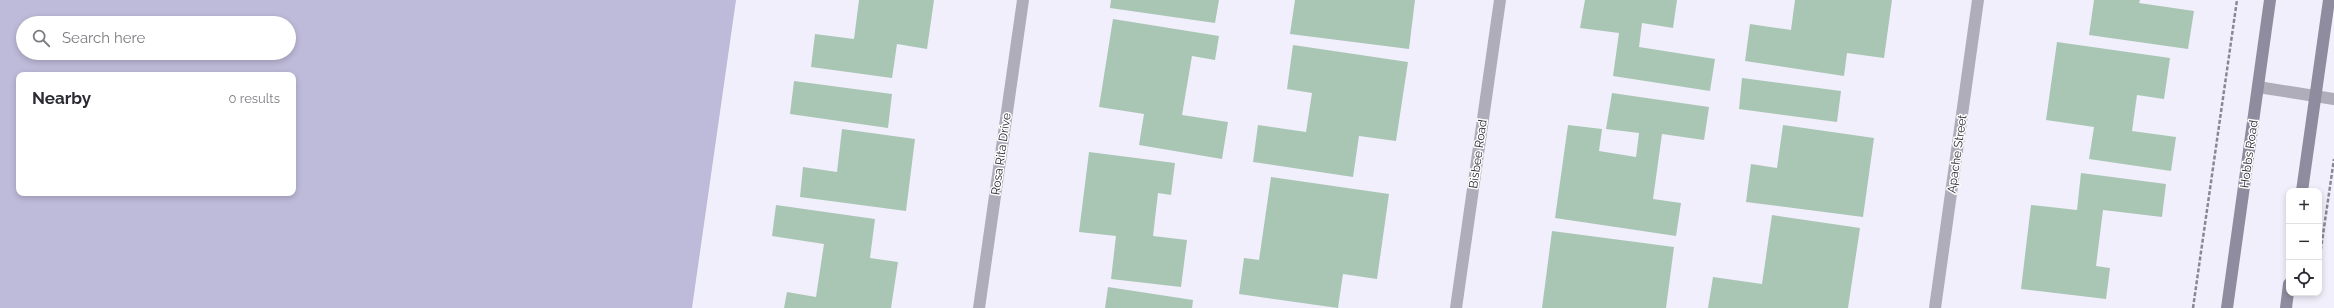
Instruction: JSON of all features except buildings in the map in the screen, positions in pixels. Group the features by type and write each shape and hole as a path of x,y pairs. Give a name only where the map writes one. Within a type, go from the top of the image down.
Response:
{"street":[{"name":"Rosa Rita Drive","path":"979,308 1023,0"},
{"name":"Bisbee Road","path":"1456,308 1500,0"},
{"name":"Apache Street","path":"1935,308 1978,0"},
{"name":"Hobbs Road","path":"2227,308 2270,0"},
{"path":"2302,188 2329,0"},
{"path":"2258,87 2334,99"},
{"path":"2286,308 2288,296"}],"path":[{"path":"2193,308 2236,0"},
{"path":"2319,260 2334,159"}],"shaded area":[{"path":"0,0 736,0 692,308 0,308"}]}
